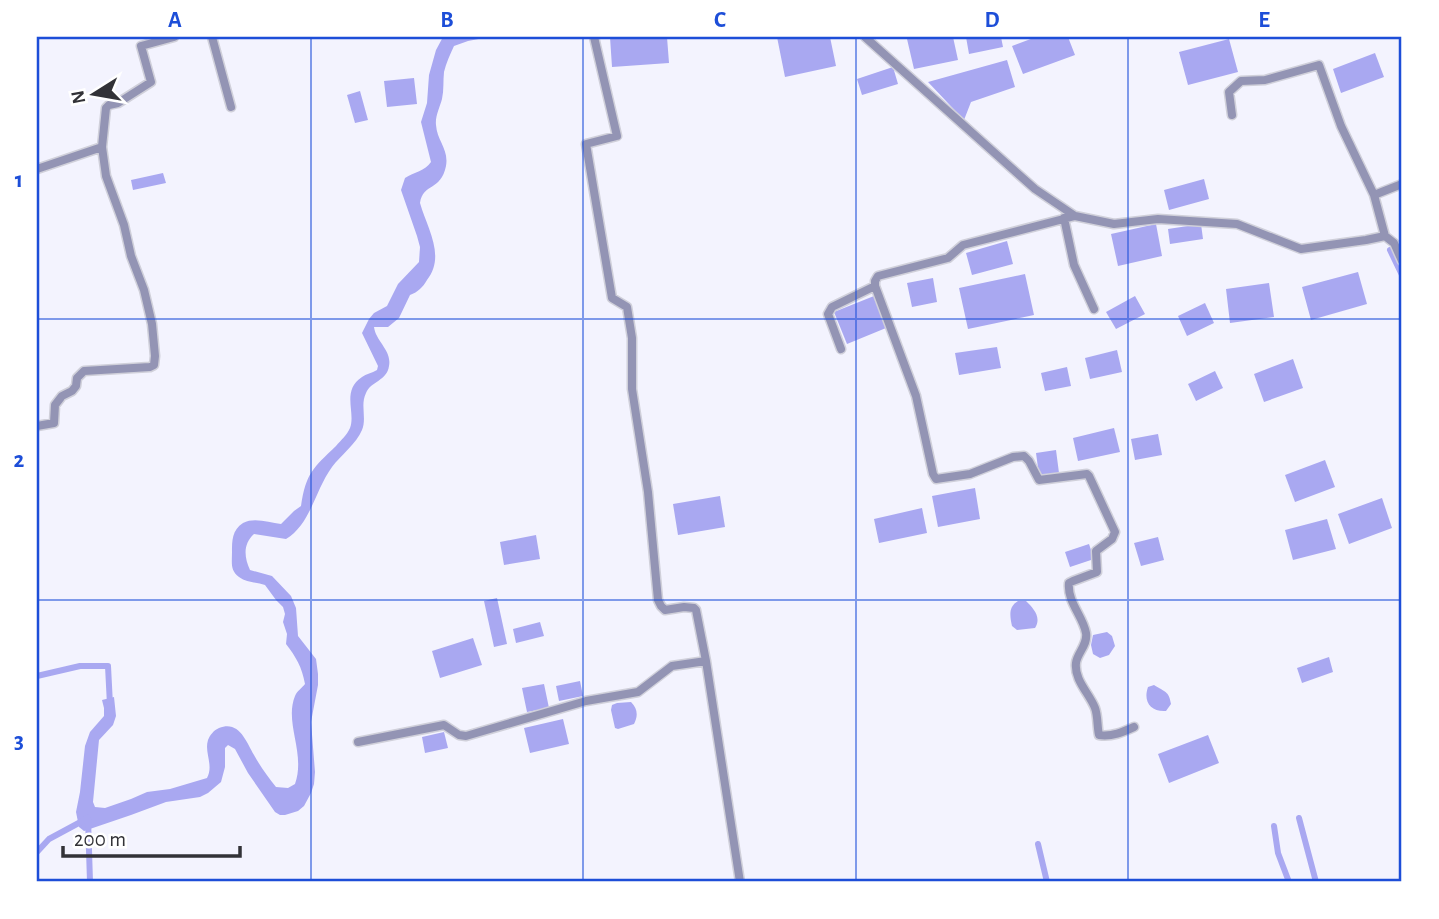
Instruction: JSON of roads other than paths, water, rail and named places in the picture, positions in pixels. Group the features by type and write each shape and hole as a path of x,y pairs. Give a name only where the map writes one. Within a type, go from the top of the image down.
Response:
{"street":[{"path":"37,426 54,423 55,405 62,396 72,391 77,378 84,371 149,368 154,365 152,324 144,290 106,176 102,147 106,108 151,82 141,46 174,37"},
{"path":"212,37 231,107"},
{"path":"594,37 617,136 586,144 612,298 626,307 632,338 632,388 648,492 658,600 665,610 684,607 696,610 740,882"},
{"path":"864,37 1035,189 1075,216"},
{"path":"1232,115 1229,92 1241,81 1265,80 1319,65 1341,126 1374,195 1385,236 1394,243 1402,261"},
{"path":"37,169 102,147"},
{"path":"1374,195 1402,184"},
{"path":"1134,727 1117,734 1099,735 1095,709 1077,673 1076,662 1086,640 1086,630 1072,602 1069,583 1097,572 1096,551 1112,539 1115,532 1089,476 1084,474 1039,480 1030,461 1024,456 1013,457 970,474 936,478 916,396 875,281 878,276 948,258 963,245 1075,216 1114,224 1158,219 1237,224 1301,249 1385,236"},
{"path":"1064,218 1074,265 1094,309"},
{"path":"841,349 828,314 832,307 875,286"},
{"path":"358,742 444,725 466,736 586,701 638,692 672,666 706,661"}],"water":[{"path":"443,37 489,37 454,46 444,72 443,96 436,122 446,155 446,166 440,180 425,192 420,203 435,252 432,271 422,287 410,295 399,318 388,327 374,327 388,355 388,371 368,389 362,430 326,476 301,525 286,539 254,534 246,546 250,570 272,576 291,596 296,608 298,636 316,659 318,685 311,722 315,772 311,793 298,811 280,815 275,812 248,773 235,749 228,745 225,748 225,767 221,782 208,793 200,797 166,802 84,831 79,827 76,812 85,746 90,732 104,716 102,700 114,697 116,716 113,725 99,740 93,802 95,807 105,808 147,792 170,789 207,778 210,768 208,740 215,730 226,726 241,733 276,787 288,788 295,784 298,761 292,706 296,694 305,684 304,678 298,662 286,644 283,607 265,585 245,580 234,572 233,540 235,532 243,523 257,520 281,524 301,506 308,478 350,428 352,389 362,377 377,370 378,366 362,333 369,319 387,306 398,284 419,262 420,247 401,190 405,178 431,162 421,122 427,103 429,75"},
{"path":"610,37 667,37 669,63 612,67"},
{"path":"777,37 830,37 836,66 785,77"},
{"path":"953,37 958,60 914,69 907,39"},
{"path":"966,37 1001,37 1003,47 969,54"},
{"path":"1036,37 1068,37 1075,55 1023,74 1012,46"},
{"path":"1229,39 1238,72 1188,85 1179,52"},
{"path":"1375,53 1384,77 1341,93 1333,69"},
{"path":"1007,60 1015,87 971,102 964,120 928,82"},
{"path":"893,67 898,84 862,95 857,79"},
{"path":"414,78 417,104 387,107 384,81"},
{"path":"360,91 368,120 355,123 347,95"},
{"path":"163,173 166,183 133,190 131,180"},
{"path":"1204,179 1209,199 1169,210 1164,190"},
{"path":"1156,224 1162,256 1118,266 1111,234"},
{"path":"1201,224 1203,239 1170,244 1168,229"},
{"path":"1007,241 1013,264 972,275 966,253"},
{"path":"1358,272 1367,304 1311,320 1302,287"},
{"path":"1025,274 1034,315 968,329 959,288"},
{"path":"933,278 937,302 912,307 907,283"},
{"path":"1269,283 1274,317 1230,323 1226,289"},
{"path":"874,296 886,328 847,344 834,312"},
{"path":"1135,296 1145,314 1116,329 1106,312"},
{"path":"1205,303 1214,323 1187,336 1178,316"},
{"path":"997,347 1001,368 959,375 955,353"},
{"path":"1117,350 1122,372 1090,379 1085,358"},
{"path":"1293,359 1303,388 1264,402 1254,374"},
{"path":"1067,367 1071,386 1045,391 1041,373"},
{"path":"1215,371 1223,388 1196,401 1188,384"},
{"path":"1114,428 1120,452 1078,461 1073,438"},
{"path":"1158,434 1162,455 1135,460 1131,439"},
{"path":"1056,450 1059,473 1039,475 1036,453"},
{"path":"1325,460 1335,487 1295,502 1285,475"},
{"path":"975,488 980,519 938,527 932,496"},
{"path":"720,496 725,527 678,535 673,504"},
{"path":"1382,498 1392,528 1349,544 1338,514"},
{"path":"922,508 927,533 879,543 874,519"},
{"path":"1327,519 1336,549 1293,560 1285,530"},
{"path":"536,535 540,559 504,565 500,542"},
{"path":"1158,537 1164,560 1141,566 1134,543"},
{"path":"1089,544 1094,559 1070,567 1065,552"},
{"path":"497,598 507,644 494,647 484,601"},
{"path":"1018,601 1026,601 1034,610 1038,620 1035,628 1017,630 1012,626 1011,609"},
{"path":"540,622 544,636 516,643 513,629"},
{"path":"1107,632 1112,636 1115,646 1109,655 1100,658 1093,654 1093,635"},
{"path":"473,638 482,665 440,678 432,651"},
{"path":"1329,657 1333,672 1302,683 1297,668"},
{"path":"580,681 583,696 559,701 556,686"},
{"path":"544,684 549,708 527,712 522,688"},
{"path":"1154,685 1169,697 1171,704 1166,711 1152,708 1147,701 1148,687"},
{"path":"631,702 637,713 634,724 615,728 612,705"},
{"path":"563,719 569,744 530,753 524,728"},
{"path":"444,732 448,748 425,753 422,737"},
{"path":"1208,735 1219,763 1169,783 1158,754"}],"waterway":[{"path":"1390,250 1402,275"},
{"path":"37,676 80,666 108,666 110,705"},
{"path":"37,852 49,839 88,818 90,882"},
{"path":"1299,818 1316,882"},
{"path":"1274,826 1278,853 1289,882"},
{"path":"1038,844 1047,882"}]}
